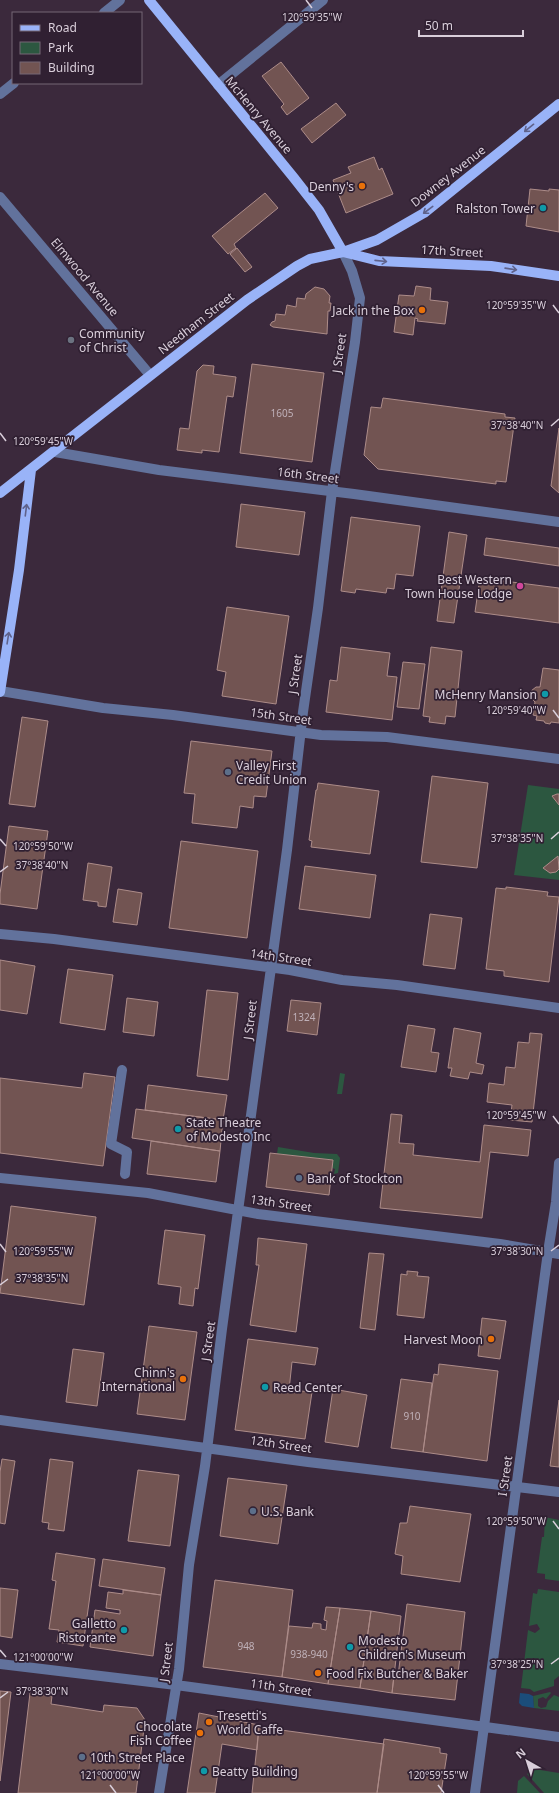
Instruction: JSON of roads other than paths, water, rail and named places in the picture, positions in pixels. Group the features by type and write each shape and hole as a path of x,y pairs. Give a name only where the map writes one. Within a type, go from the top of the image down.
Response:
{"main road":[{"name":"McHenry Avenue","path":"149,0 319,210 343,252"},
{"name":"Downey Avenue","path":"343,252 380,238 424,213 559,104"},
{"name":"17th Street","path":"343,252 379,261 491,266 559,276"},
{"name":"Needham Street","path":"0,494 247,300 297,266 310,259 343,252"},
{"path":"0,691 19,570 31,470"}],"street":[{"path":"105,12 120,0"},
{"path":"218,85 323,0"},
{"path":"0,94 13,84"},
{"name":"Elmwood Avenue","path":"0,197 150,375"},
{"name":"J Street","path":"159,1793 176,1685 189,1564 207,1448 287,850 332,491 355,342 360,298 352,271 343,252"},
{"name":"16th Street","path":"55,452 159,470 332,491 559,522"},
{"name":"15th Street","path":"0,691 103,708 321,735 387,737 559,759"},
{"name":"14th Street","path":"0,934 54,939 271,968 342,980 397,985 559,1008"},
{"path":"122,1070 111,1144 127,1152 125,1174"},
{"name":"I Street","path":"475,1793 556,1202 559,1163"},
{"name":"13th Street","path":"0,1178 148,1193 258,1214 393,1232 500,1244 559,1254"},
{"name":"12th Street","path":"0,1420 308,1462 559,1492"},
{"name":"11th Street","path":"0,1664 176,1685 485,1728 559,1736"}],"water":[{"path":"520,1693 533,1696 534,1708 522,1706 519,1703"}],"place":[{"name":"Denny's","path":"362,186"},
{"name":"Ralston Tower","path":"543,208"},
{"name":"Jack in the Box","path":"422,310"},
{"name":"Community of Christ","path":"71,340"},
{"name":"Best Western Town House Lodge","path":"520,586"},
{"name":"McHenry Mansion","path":"545,694"},
{"name":"Valley First Credit Union","path":"228,772"},
{"name":"State Theatre of Modesto Inc","path":"178,1129"},
{"name":"Bank of Stockton","path":"299,1178"},
{"name":"Harvest Moon","path":"491,1339"},
{"name":"Chinn's International","path":"183,1379"},
{"name":"Reed Center","path":"265,1387"},
{"name":"U.S. Bank","path":"253,1511"},
{"name":"Galletto Ristorante","path":"124,1630"},
{"name":"Modesto Children's Museum","path":"350,1647"},
{"name":"Food Fix Butcher & Baker","path":"318,1673"},
{"name":"Tresetti's World Caffe","path":"209,1722"},
{"name":"Chocolate Fish Coffee","path":"200,1733"},
{"name":"10th Street Place","path":"82,1757"},
{"name":"Beatty Building","path":"204,1771"}]}
